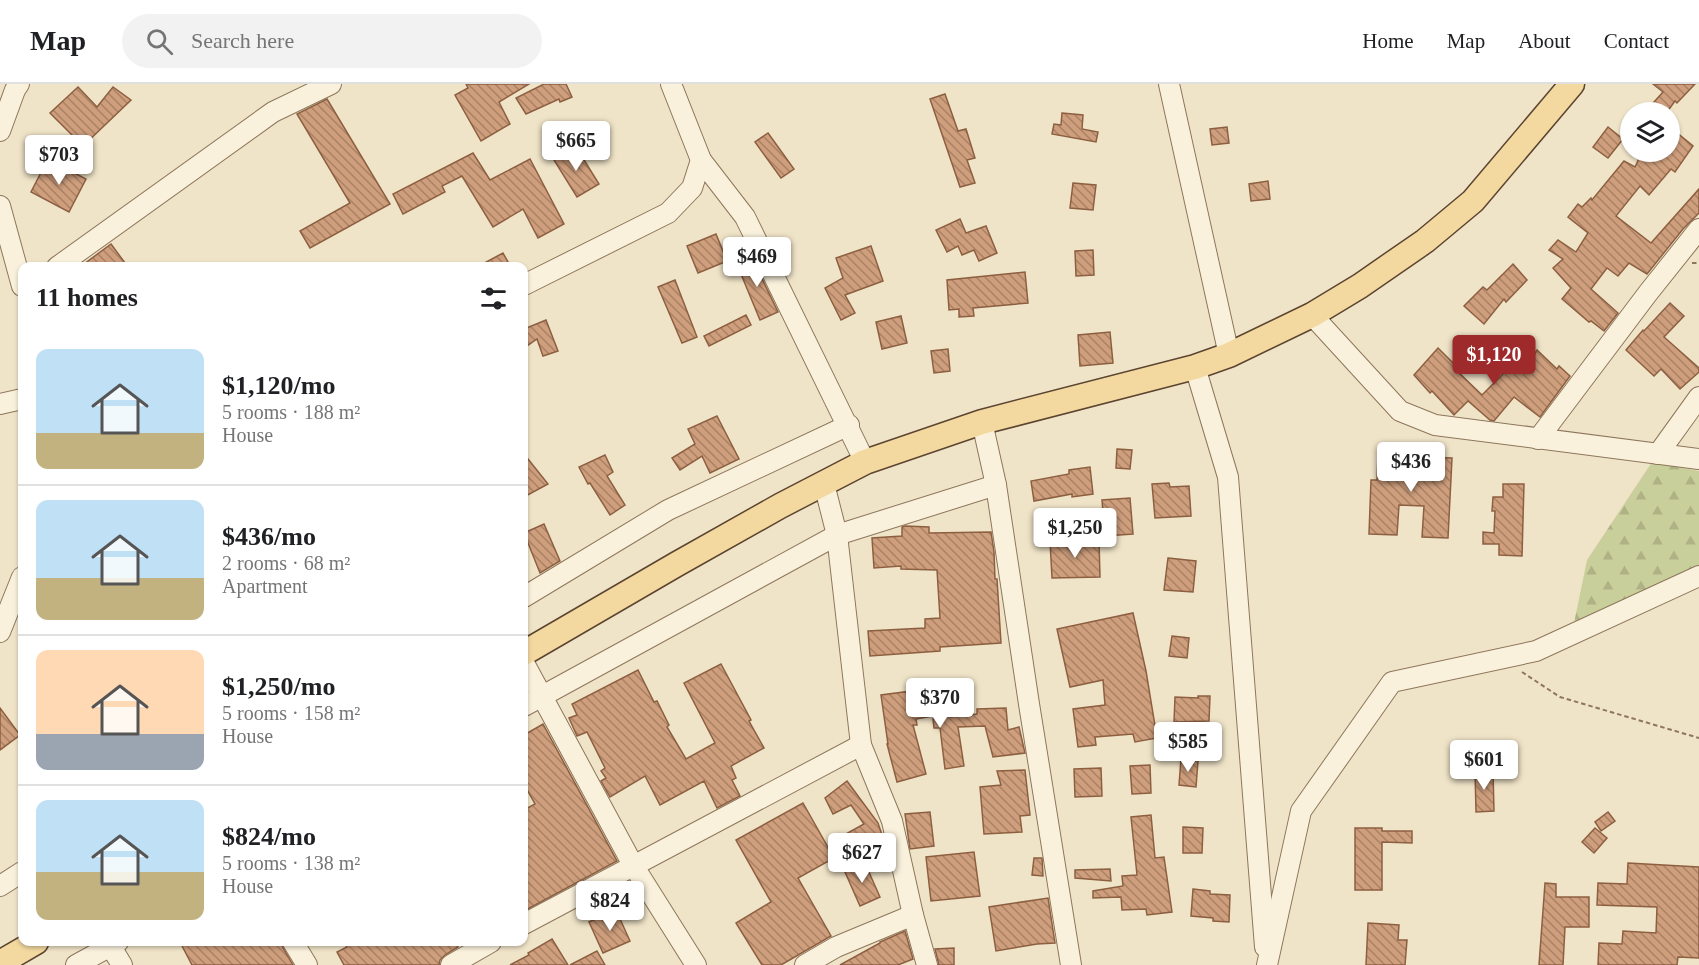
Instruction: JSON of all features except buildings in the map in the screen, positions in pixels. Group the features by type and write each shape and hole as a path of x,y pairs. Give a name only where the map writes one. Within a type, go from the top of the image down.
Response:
{"main road":[{"path":"528,651 676,564 865,462 982,422 1195,367 1229,355 1312,315 1360,286 1425,241 1473,201 1572,84"},
{"path":"0,963 29,946"}],"street":[{"path":"64,262 273,112 331,84"},
{"path":"671,84 701,160 745,217 865,462"},
{"path":"1168,84 1229,355"},
{"path":"0,131 14,86"},
{"path":"528,283 668,213 692,188 701,160"},
{"path":"0,206 18,271"},
{"path":"1538,439 1699,229"},
{"path":"1312,315 1400,411 1435,424 1699,459"},
{"path":"1195,367 1227,477 1266,965"},
{"path":"1658,454 1699,397"},
{"path":"0,404 18,400"},
{"path":"982,422 996,485 1071,965"},
{"path":"528,595 668,510 849,426"},
{"path":"824,484 837,535 861,745 892,821 927,965"},
{"path":"528,704 837,535 996,485"},
{"path":"1266,965 1301,812 1392,682 1536,651 1699,576"},
{"path":"0,632 18,588"},
{"path":"528,670 633,865 696,965"},
{"path":"528,922 861,745"},
{"path":"805,965 836,947 913,915"},
{"path":"76,965 107,946"},
{"path":"113,946 122,965"},
{"path":"295,946 307,965"},
{"path":"451,965 484,946"}],"path":[{"path":"1502,658 1560,697 1699,738"}],"green space":[{"path":"1652,462 1699,471 1699,572 1574,623 1587,560"}]}
